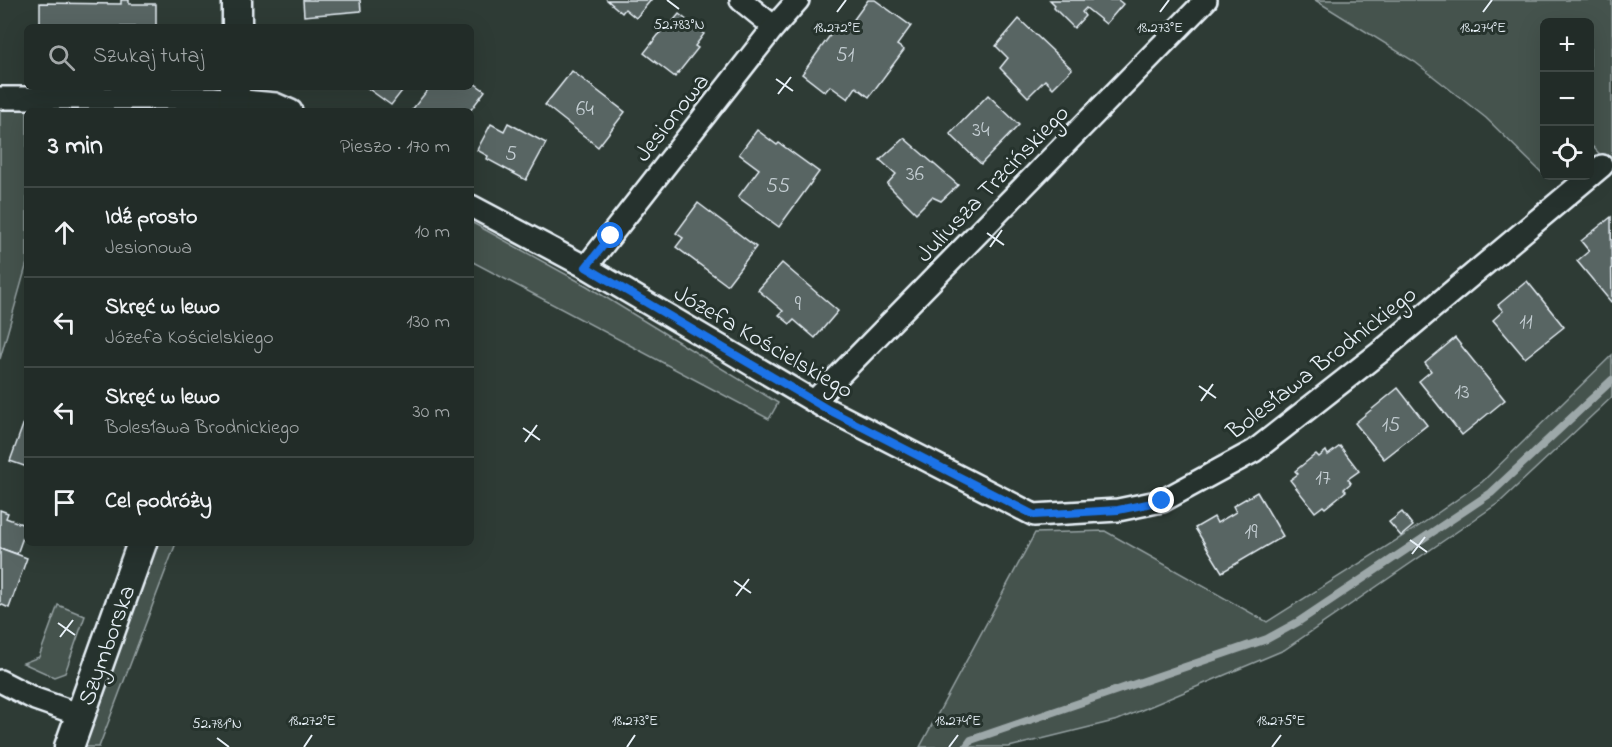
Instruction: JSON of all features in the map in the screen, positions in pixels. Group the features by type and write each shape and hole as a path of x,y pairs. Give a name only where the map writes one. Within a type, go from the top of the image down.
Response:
{"street":[{"path":"237,0 237,24"},
{"path":"741,0 774,27"},
{"name":"Jesionowa","path":"586,267 774,27 798,0"},
{"name":"Juliusza Trzcińskiego","path":"814,401 1206,0"},
{"path":"0,98 235,99 275,104 284,108"},
{"name":"Bolesława Brodnickiego","path":"1034,515 1118,510 1162,501 1254,451 1379,353 1602,166"},
{"name":"Józefa Kościelskiego","path":"474,208 586,267 814,401 1034,515"},
{"name":"Szymborska","path":"69,747 141,546"},
{"path":"0,681 35,699 81,715"}],"shaded area":[{"path":"1315,0 1612,0 1612,167 1594,148 1594,18 1540,18 1540,171 1486,118 1415,62"},
{"path":"0,108 24,108 24,274 0,359"},
{"path":"474,224 587,286 778,403 769,419 474,263"},
{"path":"1612,355 1612,397 1500,502 1284,650 1118,720 1009,747 920,747 1035,533 1105,531 1267,622 1419,526 1482,482"},
{"path":"157,546 175,546 99,747 85,747"},
{"path":"58,605 85,616 65,673 54,677 23,663 39,657"}],"building":[{"path":"121,0 129,0 129,4 156,4 156,24 40,24 40,3 121,4"},
{"path":"303,0 360,0 361,11 304,16"},
{"path":"607,0 651,0 636,18 625,9 622,13"},
{"path":"868,0 875,0 911,26 897,45 904,50 869,97 856,87 848,99 830,86 825,92 802,74 839,23 847,29"},
{"path":"1050,0 1118,0 1123,4 1106,24 1086,8 1082,12 1085,16 1074,28 1054,8 1055,5"},
{"path":"679,14 704,34 695,46 698,48 675,77 644,53 667,24 669,26"},
{"path":"1019,19 1072,69 1053,88 1045,80 1028,97 1000,68 1008,58 996,46"},
{"path":"572,71 625,112 598,147 545,105"},
{"path":"474,83 485,91 472,108 413,108 428,90 474,90"},
{"path":"370,90 403,90 391,105"},
{"path":"988,95 1019,125 981,164 950,134"},
{"path":"508,123 546,143 526,180 487,159 488,156 477,150 491,124 504,131"},
{"path":"757,130 819,172 779,227 738,197 759,169 739,154"},
{"path":"904,138 958,185 941,201 932,197 916,213 887,184 896,174 880,160"},
{"path":"698,203 756,247 727,285 676,247 683,238 676,233"},
{"path":"1611,217 1611,302 1577,261 1589,251 1581,241"},
{"path":"782,263 838,311 815,338 794,320 790,324 779,315 783,311 758,290"},
{"path":"1527,281 1564,327 1525,358 1493,320 1503,311 1498,305"},
{"path":"1455,338 1505,400 1462,435 1419,381 1431,371 1425,363"},
{"path":"1398,388 1427,425 1384,459 1355,423"},
{"path":"24,422 24,466 10,461"},
{"path":"1340,446 1359,471 1348,479 1351,483 1344,489 1346,491 1325,508 1323,506 1315,512 1290,480 1298,474 1295,471 1316,454 1319,457 1326,451 1328,455"},
{"path":"1257,492 1283,536 1222,572 1195,528 1214,517 1217,523 1236,512 1233,506"},
{"path":"0,510 8,513 6,518 24,525 24,534 17,554 0,548"},
{"path":"1402,512 1413,526 1401,536 1389,522"},
{"path":"0,548 27,558 9,608 0,604"}],"waterway":[{"path":"966,747 971,740 1267,639 1298,622 1491,493 1612,380"}],"route":[{"path":"611,236 586,267 827,409 1034,515 1118,510 1162,501"}]}
